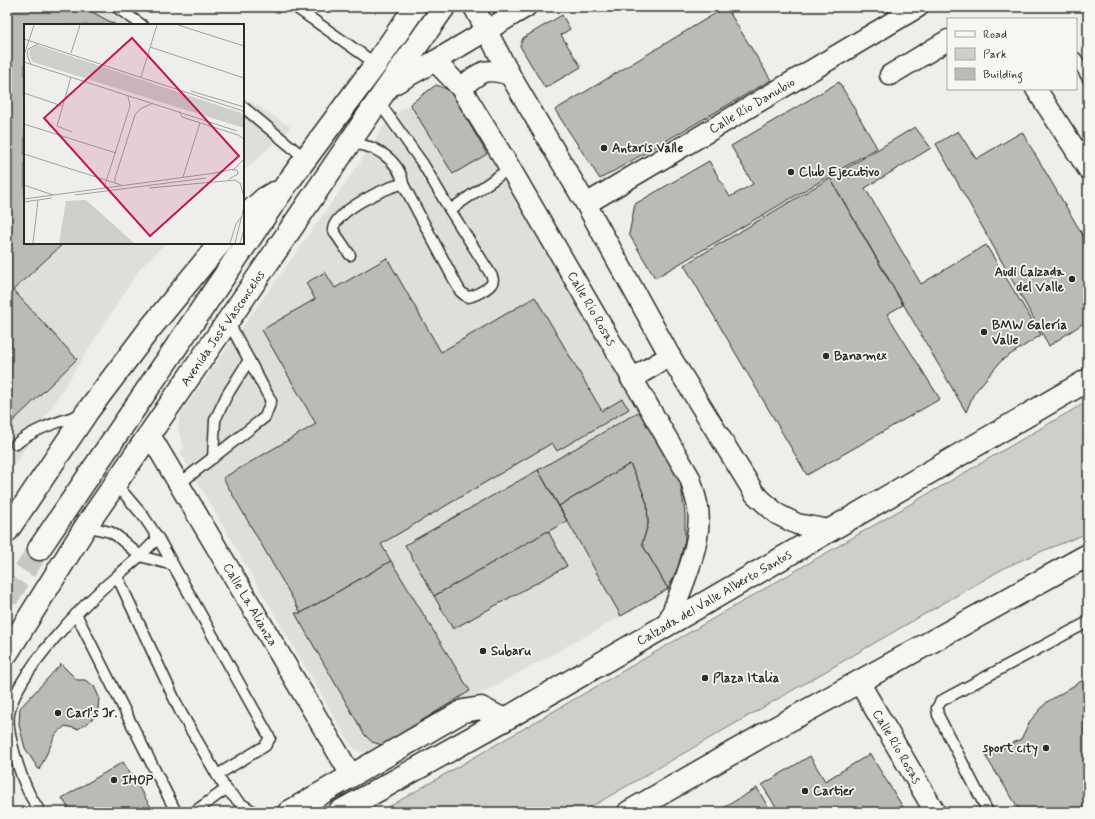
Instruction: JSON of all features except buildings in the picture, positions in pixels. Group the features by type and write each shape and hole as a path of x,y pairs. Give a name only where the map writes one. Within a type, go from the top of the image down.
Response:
{"main road":[{"name":"Avenida José Vasconcelos","path":"39,549 286,185 376,64 416,7"},
{"name":"Avenida José Vasconcelos","path":"7,653 86,526 150,435 382,94 444,7"},
{"path":"244,217 264,199 286,185"},
{"path":"7,531 87,412 148,331 219,244"},
{"name":"Calzada del Valle Alberto Santos","path":"339,812 504,720 1088,380"},
{"path":"642,809 779,726 1087,557"},
{"path":"289,812 462,711 481,708 504,720"}],"street":[{"path":"474,7 510,75 586,204 670,356 755,494 777,514 797,524 830,530"},
{"path":"382,94 526,7"},
{"name":"Calle Río Danubio","path":"586,204 918,7"},
{"path":"890,75 947,41"},
{"name":"Calle Río Rosas","path":"435,61 461,88 510,168 690,478 698,509 697,535 686,578 667,625"},
{"path":"461,88 482,72 496,71 510,75"},
{"path":"1037,90 1081,141 1088,169"},
{"path":"632,379 670,356"},
{"name":"Calle La Alianza","path":"150,435 351,775"},
{"name":"Calle Río Rosas","path":"859,682 935,812"}],"lane":[{"path":"116,7 141,24"},
{"path":"296,7 376,64"},
{"path":"1077,60 1088,79"},
{"path":"348,145 358,144 374,148 384,155 398,169 402,177 403,184 464,296 470,297 492,283 493,279 490,273 450,210 382,94"},
{"path":"244,108 306,159"},
{"path":"450,210 510,168"},
{"path":"350,254 334,230 335,223 356,204 390,187 403,184"},
{"path":"179,484 265,417 271,401 228,321"},
{"path":"213,458 215,420 227,395 249,360"},
{"path":"16,444 35,431 87,412"},
{"path":"116,484 158,538 270,738 265,746 217,775"},
{"path":"86,526 110,532 117,536 140,556 173,565"},
{"path":"40,812 28,791 17,762 10,733 9,714 17,690 40,658 76,614 158,538"},
{"path":"116,576 180,711 217,775 226,789 240,803 254,812"},
{"path":"76,614 176,812"},
{"path":"988,812 938,715 937,708 941,702 1088,622"},
{"path":"194,812 226,789"}],"shaded area":[{"path":"7,7 105,7 131,24 24,24 24,244 165,244 140,268 7,477"},
{"path":"436,85 450,90 680,480 685,513 685,540 668,589 662,594 491,688 373,750 364,753 355,749 349,742 180,452 184,448 178,430 180,414 310,233 384,126 394,115"},
{"path":"244,98 291,127 244,171"}],"green space":[{"path":"1088,401 1088,533 1006,567 582,812 380,812"}],"tunnel":[{"path":"7,599 39,549"}],"place":[{"name":"Antaris Valle","path":"604,148"},
{"name":"Club Ejecutivo","path":"791,172"},
{"name":"Audi Calzada del Valle","path":"1072,279"},
{"name":"BMW Galería Valle","path":"984,332"},
{"name":"Banamex","path":"826,356"},
{"name":"Subaru","path":"483,651"},
{"name":"Plaza Italia","path":"705,678"},
{"name":"Carl's Jr.","path":"58,713"},
{"name":"sport city","path":"1046,748"},
{"name":"IHOP","path":"114,780"},
{"name":"Cartier","path":"805,791"}]}
